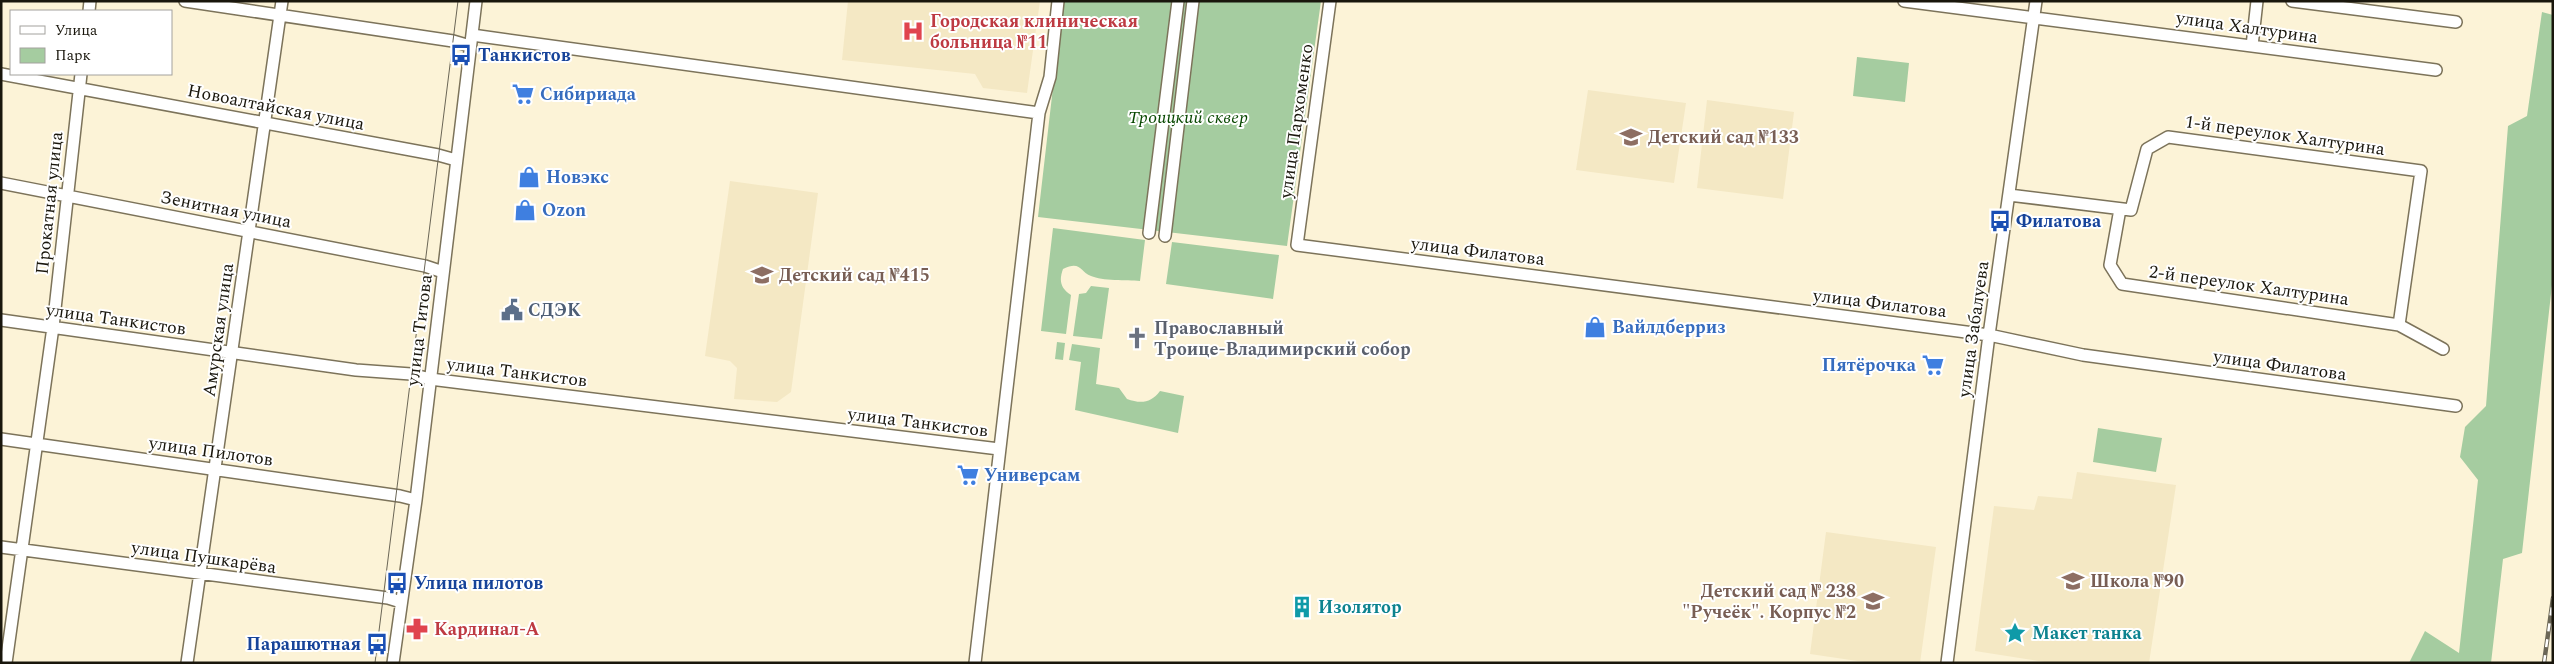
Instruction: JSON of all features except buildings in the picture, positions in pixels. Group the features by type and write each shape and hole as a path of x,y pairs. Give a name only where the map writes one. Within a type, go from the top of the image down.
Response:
{"street":[{"path":"185,1 453,41 471,40 1039,113"},
{"name":"Амурская улица","path":"187,663 282,1"},
{"name":"улица Титова","path":"393,663 416,500 476,1"},
{"name":"улица Танкистов","path":"975,663 1039,113 1050,77 1058,1"},
{"path":"1149,234 1178,1"},
{"path":"1166,236 1193,1"},
{"name":"улица Пархоменко","path":"1297,245 1330,1"},
{"name":"улица Халтурина","path":"1904,1 2436,70"},
{"name":"улица Забалуева","path":"1947,663 1989,334 2036,1"},
{"path":"2252,46 2257,1"},
{"path":"2292,1 2456,22"},
{"name":"Новоалтайская улица","path":"1,74 456,160"},
{"name":"Прокатная улица","path":"6,663 54,327 81,75"},
{"name":"1-й переулок Халтурина","path":"2120,209 2131,210 2147,149 2168,137 2421,171 2399,325"},
{"name":"Зенитная улица","path":"1,183 429,267 443,272"},
{"path":"2009,195 2120,209"},
{"name":"2-й переулок Халтурина","path":"2120,209 2110,265 2122,284 2399,325 2443,349"},
{"name":"улица Филатова","path":"1297,245 1989,334 2084,355 2456,406"},
{"name":"улица Танкистов","path":"1,320 356,370 416,375 430,379 999,449"},
{"name":"улица Пилотов","path":"1,439 216,468 396,495 416,500"},
{"name":"улица Пушкарёва","path":"1,546 200,575 388,598 401,602"}],"shaded area":[{"name":"Городская клиническая больница №11","path":"848,1 1040,1 1027,93 983,88 975,74 842,60"},
{"name":"Детский сад №133","path":"1588,90 1686,103 1674,183 1576,170"},
{"path":"1707,100 1794,112 1783,199 1697,188"},
{"name":"Детский сад №415","path":"730,181 818,193 791,392 777,402 734,399 737,368 730,361 705,356"},
{"name":"Школа №90","path":"2077,472 2176,485 2149,663 2051,663 1975,651 1994,506 2034,510 2038,496 2072,499"},
{"name":"Детский сад № 238 \"Ручеёк\". Корпус №2","path":"1826,532 1936,547 1920,663 1871,663 1810,654"}],"green space":[{"name":"Троицкий сквер","path":"1063,1 1321,1 1287,246 1038,217"},
{"path":"2542,12 2553,15 2553,276 2522,553 2503,559 2491,663 2409,663 2425,631 2459,653 2478,480 2460,457 2465,427 2486,406 2508,126 2527,116"},
{"path":"1857,57 1909,63 1905,102 1853,96"},
{"path":"1053,228 1145,240 1140,281 1096,278 1077,266 1063,269 1061,284 1071,295 1066,334 1041,331"},
{"path":"1172,242 1279,255 1273,299 1166,284"},
{"path":"1091,286 1109,288 1102,339 1073,336 1079,294 1086,293"},
{"path":"1057,342 1065,343 1063,360 1055,359"},
{"path":"1072,344 1100,348 1096,384 1119,388 1127,399 1137,402 1145,401 1153,398 1160,391 1184,396 1178,433 1075,410 1081,362 1069,360"},
{"path":"2098,428 2162,438 2156,472 2093,462"}],"tram line":[{"path":"375,663 458,1"}],"railway":[{"path":"2544,663 2553,598"}],"place":[{"name":"Городская клиническая больница №11","path":"913,31"},
{"name":"Танкистов","path":"461,55"},
{"name":"Сибириада","path":"523,94"},
{"name":"Детский сад №133","path":"1631,137"},
{"name":"Новэкс","path":"529,177"},
{"name":"Ozon","path":"525,210"},
{"name":"Филатова","path":"2000,221"},
{"name":"Детский сад №415","path":"762,275"},
{"name":"СДЭК","path":"512,310"},
{"name":"Вайлдберриз","path":"1595,327"},
{"name":"Православный Троице-Владимирский собор","path":"1137,338"},
{"name":"Пятёрочка","path":"1933,365"},
{"name":"Универсам","path":"968,475"},
{"name":"Школа №90","path":"2073,581"},
{"name":"Улица пилотов","path":"397,583"},
{"name":"Детский сад № 238 \"Ручеёк\". Корпус №2","path":"1873,601"},
{"name":"Изолятор","path":"1302,607"},
{"name":"Кардинал-А","path":"417,629"},
{"name":"Макет танка","path":"2015,633"},
{"name":"Парашютная","path":"377,644"}]}
